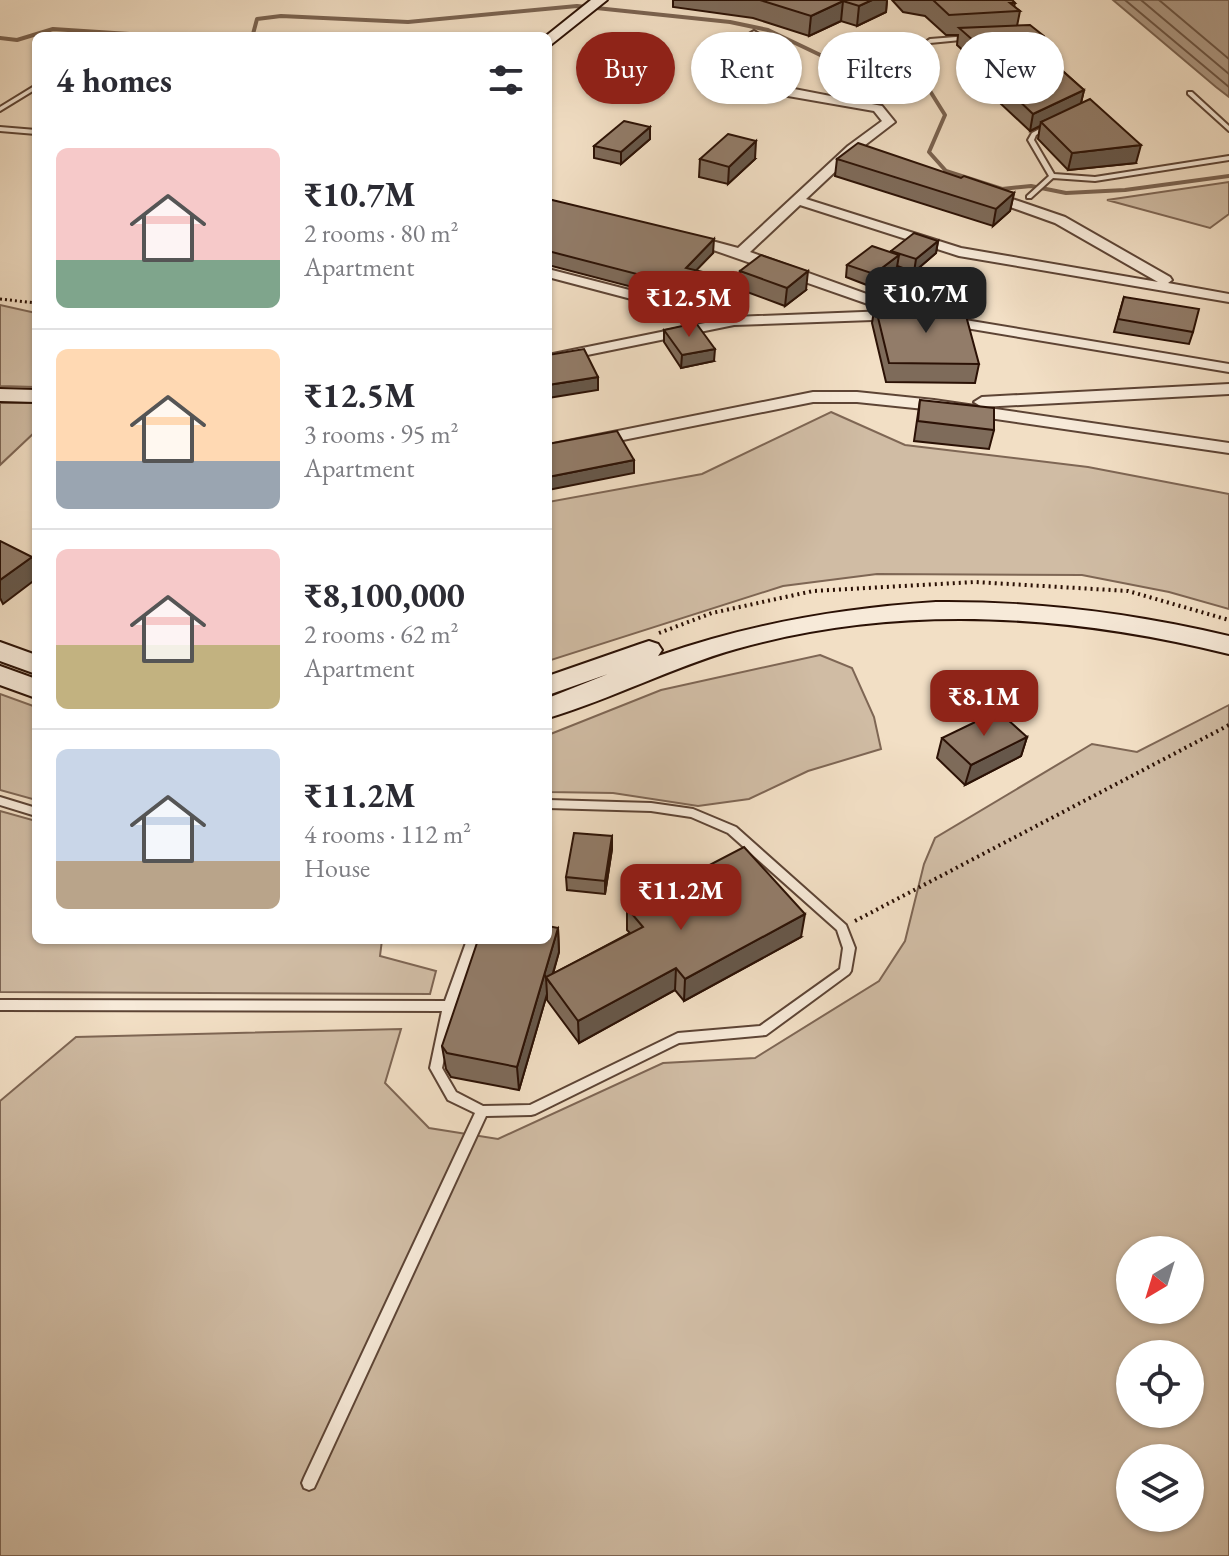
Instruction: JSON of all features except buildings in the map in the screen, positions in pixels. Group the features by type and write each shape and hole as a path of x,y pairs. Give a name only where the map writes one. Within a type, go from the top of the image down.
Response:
{"main road":[{"path":"552,39 594,5"},
{"path":"0,395 32,396"},
{"path":"552,684 747,618 835,600 976,592 1035,593 1107,601 1229,628"},
{"path":"552,706 621,679 758,635 842,617 981,609 1038,610 1107,617 1229,645"},
{"path":"0,651 32,663"},
{"path":"0,675 32,687"}],"street":[{"path":"741,253 797,200 859,151 889,122 878,108 802,95"},
{"path":"977,191 1060,220 1179,288"},
{"path":"797,200 959,252 1229,298"},
{"path":"667,233 741,253 909,315 1229,368"},
{"path":"552,274 734,321"},
{"path":"552,358 734,321 909,315"},
{"path":"934,405 1229,389"},
{"path":"552,449 813,397 857,397 934,405 1229,448"}],"lane":[{"path":"0,109 32,89"},
{"path":"1190,93 1229,129"},
{"path":"1052,176 1031,140 1034,134 1057,123"},
{"path":"0,129 32,132"},
{"path":"1029,197 1052,176 1095,179 1229,158"},
{"path":"0,801 32,811"},
{"path":"472,944 449,1006 436,1068 452,1096 482,1111 531,1110 678,1038 762,1031 845,971 849,948 842,928 732,830 693,813 651,807 552,804"},
{"path":"0,1005 449,1006"},
{"path":"309,1483 482,1111"}],"path":[{"path":"0,299 32,303"},
{"path":"842,928 1229,725"}],"shaded area":[{"path":"1229,182 1229,214 1210,228 1107,200"},
{"path":"0,305 32,312 32,387 0,386"},
{"path":"0,403 32,403 32,435 0,465"},
{"path":"831,412 905,445 1088,467 1229,494 1229,609 1169,592 1082,575 877,574 783,586 552,660 552,501 702,474"},
{"path":"820,655 852,668 874,717 881,749 808,771 749,799 698,806 613,793 552,792 552,733 661,690"},
{"path":"0,694 32,706 32,799 0,790"},
{"path":"1229,705 1229,1556 0,1556 0,1101 76,1037 401,1029 385,1083 429,1128 498,1139 663,1063 755,1058 879,981 905,941 924,864 935,838 1092,744 1137,752"},
{"path":"0,811 32,820 32,944 382,944 380,956 436,971 430,994 0,992"}],"water":[{"path":"1113,0 1229,0 1229,97 1216,87"}],"waterway":[{"path":"254,32 257,19 281,16 408,22 577,6 730,22 768,30 858,73 930,91 945,115 929,152 946,171 1002,189 1031,186 1066,193 1125,190 1229,176"},
{"path":"43,32 53,29 99,32"},
{"path":"0,38 17,40 32,35"}]}
